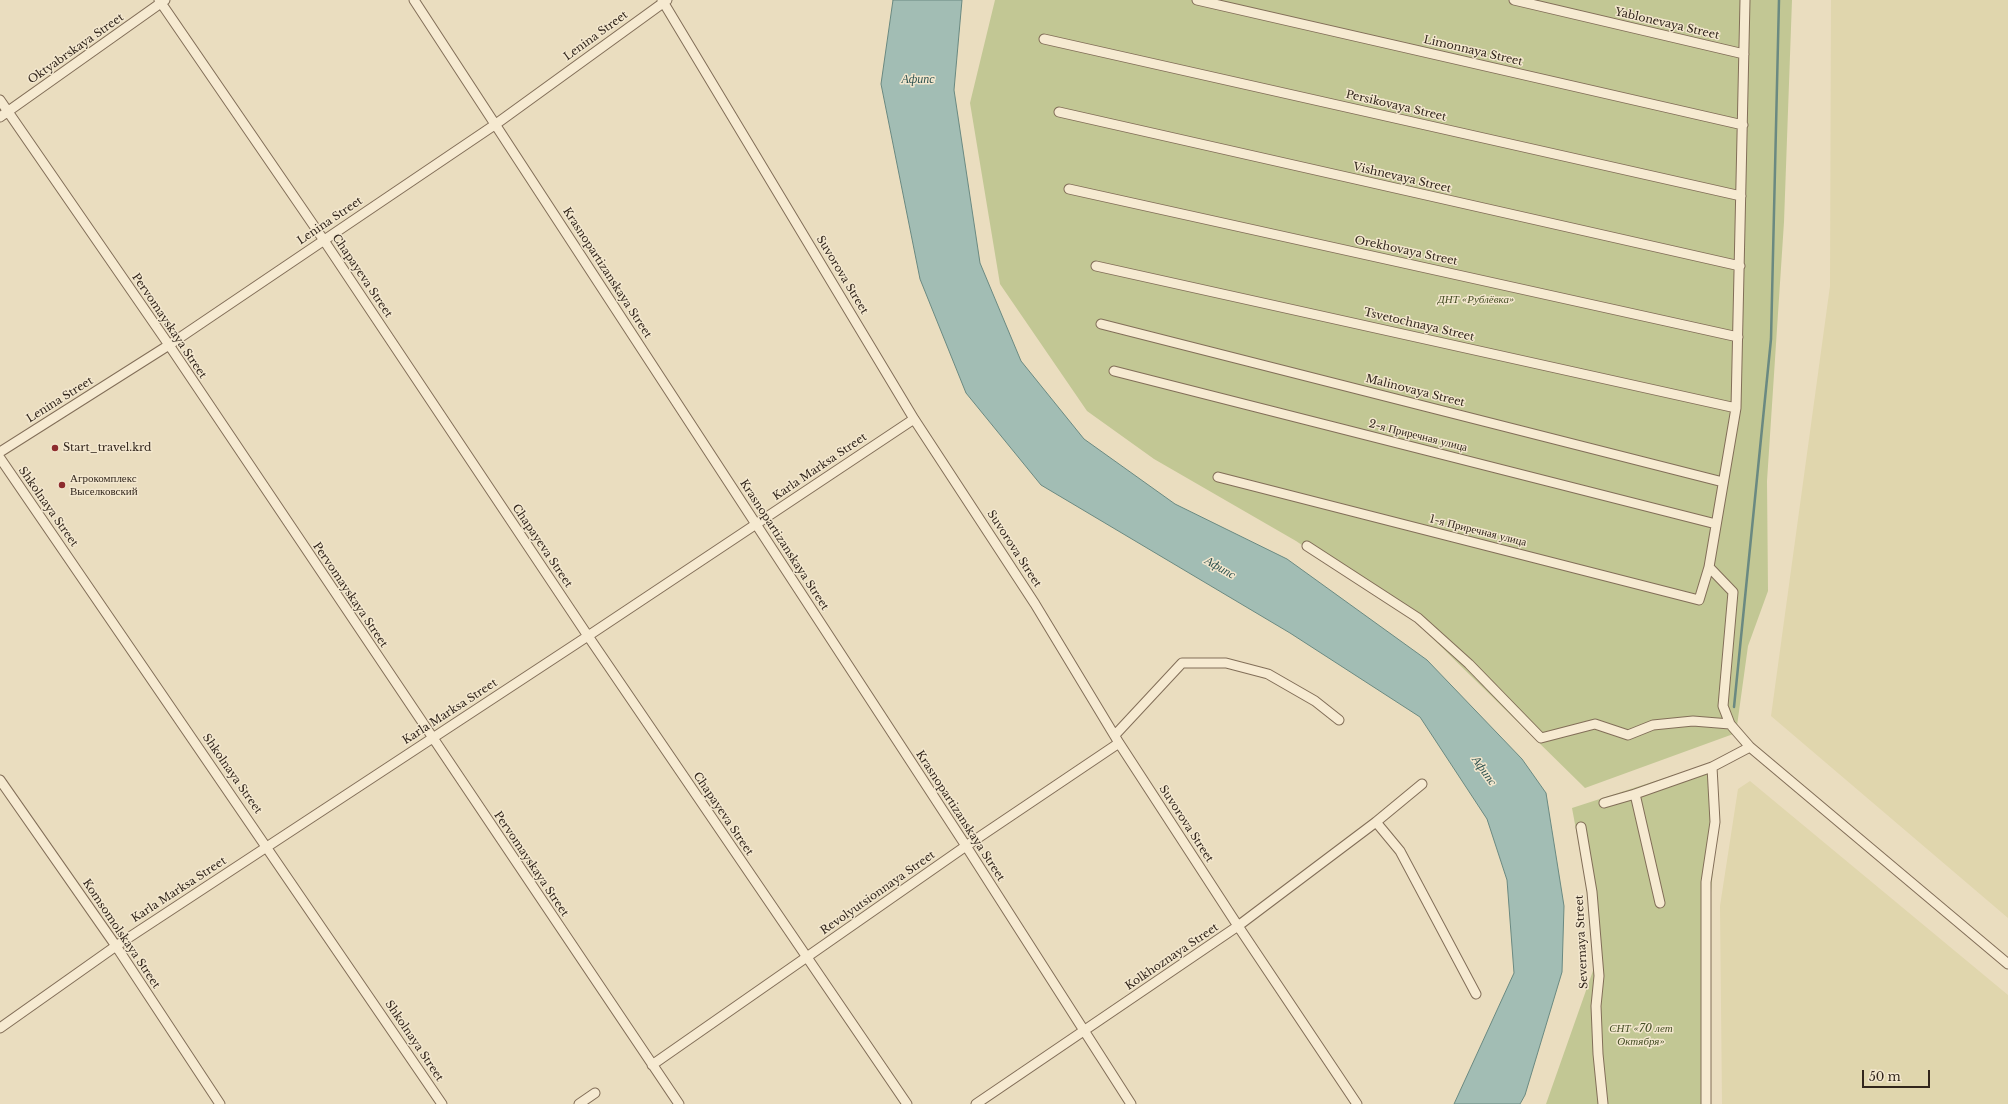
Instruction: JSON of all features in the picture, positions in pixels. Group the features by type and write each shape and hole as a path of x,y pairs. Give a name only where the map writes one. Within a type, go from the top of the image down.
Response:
{"street":[{"name":"Krasnopartizanskaya Street","path":"414,0 966,846 1131,1104"},
{"name":"Limonnaya Street","path":"1197,0 1743,125"},
{"name":"Yablonevaya Street","path":"1514,0 1744,54"},
{"path":"1745,0 1736,408 1709,566 1733,592 1723,706 1730,724 1750,747 2008,964"},
{"name":"Oktyabrskaya Street","path":"4,114 162,1"},
{"name":"Chapayeva Street","path":"162,1 588,636 806,958 907,1104"},
{"name":"Lenina Street","path":"0,452 169,346 323,239 496,124 664,1"},
{"name":"Suvorova Street","path":"664,1 914,419 1035,604 1117,739 1238,926 1357,1104"},
{"name":"Persikovaya Street","path":"1044,38 1741,196"},
{"name":"Pervomayskaya Street","path":"0,100 4,114 169,346 679,1104"},
{"name":"Vishnevaya Street","path":"1059,112 1740,266"},
{"name":"Orekhovaya Street","path":"1069,189 1738,337"},
{"name":"Tsvetochnaya Street","path":"1096,266 1736,408"},
{"name":"Malinovaya Street","path":"1101,324 1723,482"},
{"name":"2-я Приречная улица","path":"1114,371 1716,524"},
{"name":"Karla Marksa Street","path":"0,1028 116,946 588,636 914,419"},
{"name":"Shkolnaya Street","path":"0,458 267,846 442,1104"},
{"name":"1-я Приречная улица","path":"1218,477 1699,600 1709,566"},
{"path":"1307,546 1418,618 1469,664 1541,738 1595,724 1628,734 1653,725 1693,721 1730,724"},
{"name":"Revolyutsionnaya Street","path":"652,1065 1117,739 1182,663 1226,664 1268,674 1315,700 1339,720"},
{"path":"1604,803 1635,794 1712,767 1750,747"},
{"path":"1706,1104 1706,882 1715,822 1712,767"},
{"name":"Komsomolskaya Street","path":"0,780 116,946 220,1104"},
{"name":"Kolkhoznaya Street","path":"976,1104 1238,926 1376,822 1422,784"},
{"path":"1635,794 1660,903"},
{"path":"1376,822 1400,851 1476,994"},
{"name":"Severnaya Street","path":"1581,827 1593,899 1599,976 1596,1006 1598,1054 1603,1104"},
{"path":"579,1104 595,1093"}],"shaded area":[{"path":"1831,0 2008,0 2008,918 1771,716 1830,286"},
{"path":"1750,781 2008,995 2008,1104 1722,1104 1720,906 1738,789"}],"green space":[{"name":"ДНТ «Рублёвка»","path":"995,0 1792,0 1784,222 1767,481 1768,591 1748,646 1736,733 1585,788 1415,621 1296,541 1154,459 1087,411 1000,284 970,103"},
{"name":"СНТ «70 лет Октября»","path":"1717,761 1717,822 1710,904 1708,1104 1546,1104 1595,965 1596,956 1585,878 1572,808"}],"water":[{"name":"Афипс","path":"893,0 962,0 954,90 980,263 1021,361 1084,439 1175,504 1287,559 1427,660 1522,759 1546,793 1564,906 1562,972 1525,1095 1520,1104 1454,1104 1514,973 1507,880 1487,819 1420,717 1290,633 1041,485 966,393 920,279 881,84"}],"waterway":[{"path":"1734,707 1771,339 1779,0"}],"place":[{"name":"Start_travel.krd","path":"55,448"},
{"name":"Агрокомплекс Выселковский","path":"62,485"}]}
